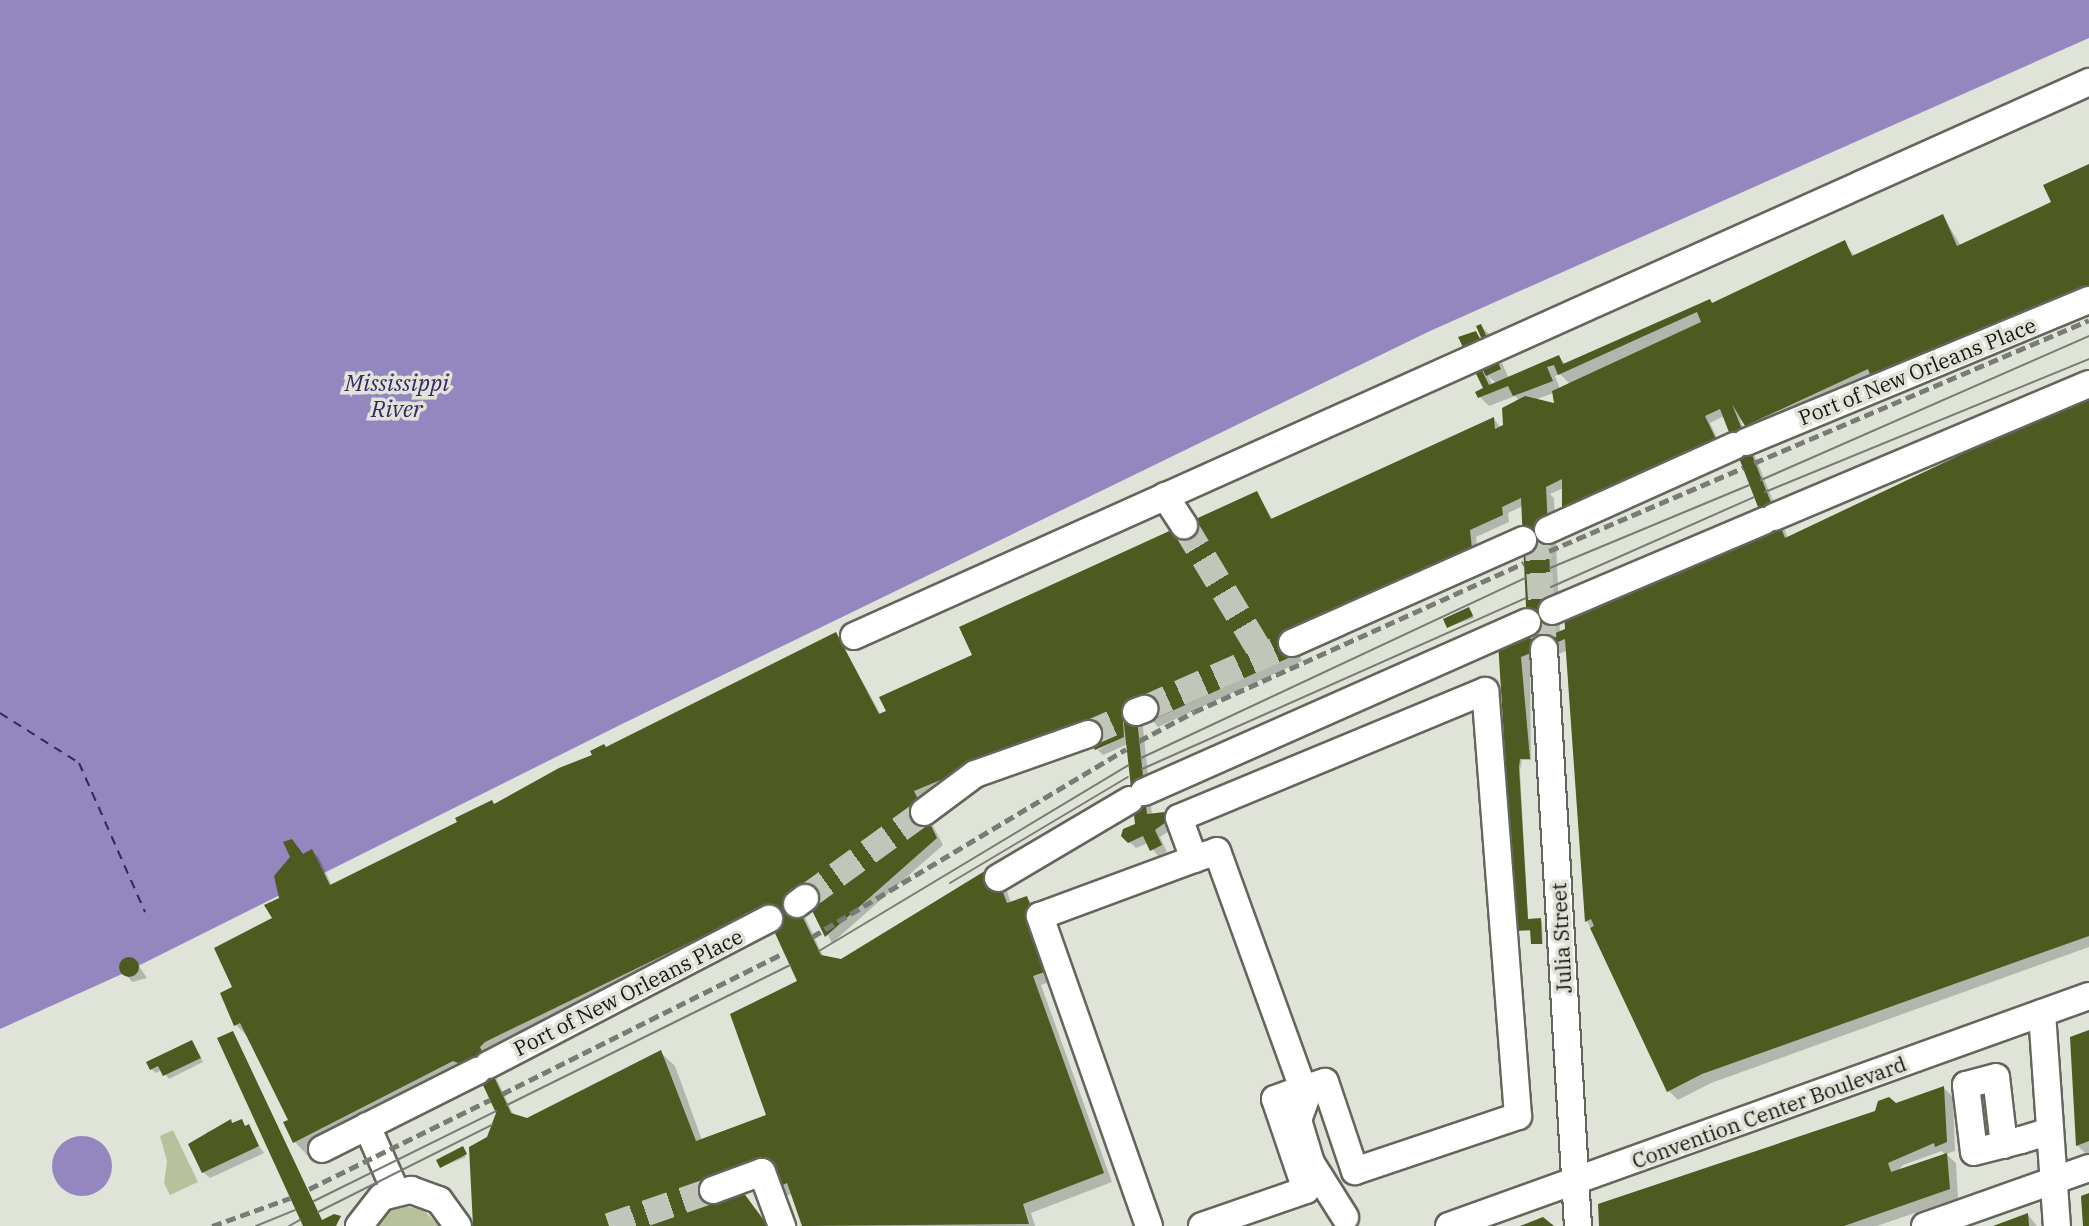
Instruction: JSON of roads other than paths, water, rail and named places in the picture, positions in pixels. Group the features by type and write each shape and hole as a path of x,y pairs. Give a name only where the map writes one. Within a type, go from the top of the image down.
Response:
{"street":[{"path":"854,636 2089,82"},
{"name":"Port of New Orleans Place","path":"1548,530 1740,444 2089,300"},
{"path":"1552,611 2089,384"},
{"path":"1166,496 1184,525"},
{"path":"1292,643 1523,540"},
{"path":"998,878 1137,796 1527,622"},
{"name":"Julia Street","path":"1544,649 1578,1226"},
{"path":"1194,859 1179,818 1485,691 1518,1116 1355,1171 1325,1082 1304,1095 1275,1100 1306,1190 1202,1226"},
{"path":"924,812 975,774 1088,734"},
{"path":"1149,1226 1040,916 1217,851 1304,1095 1320,1113 1345,1188 1346,1221"},
{"name":"Port of New Orleans Place","path":"322,1149 769,919"},
{"name":"Convention Center Boulevard","path":"1449,1226 1575,1184 2089,996"},
{"path":"2042,1013 2057,1226"},
{"path":"1972,1037 1984,1080 1966,1085 1974,1152 2050,1131"},
{"path":"367,1126 396,1192"},
{"path":"1925,1226 2089,1168"},
{"path":"713,1190 762,1172 782,1226"},
{"path":"359,1226 371,1206 396,1192 425,1193 439,1200 457,1226"}],"water":[{"name":"Mississippi River","path":"0,0 2089,0 2089,38 1430,331 622,724 122,974 0,1029"},
{"path":"82,1136 99,1141 107,1149 112,1166 107,1183 99,1191 82,1196 65,1191 57,1183 52,1166 57,1149 65,1141"}],"tunnel":[{"path":"1184,525 1263,656"},
{"path":"1537,534 1544,649"},
{"path":"1144,709 1292,643"},
{"path":"1088,734 1121,719"},
{"path":"805,898 924,812"},
{"path":"609,1226 713,1190"}],"tram line":[{"path":"1761,480 2089,336"},
{"path":"1765,492 2089,359"},
{"path":"1550,568 1749,485"},
{"path":"1551,587 1754,497"},
{"path":"1141,758 1525,578"},
{"path":"1142,769 1526,598"},
{"path":"819,951 1128,765"},
{"path":"950,883 1128,777"},
{"path":"507,1105 790,965"},
{"path":"314,1201 496,1111"},
{"path":"318,1212 492,1125"},
{"path":"256,1226 295,1210"},
{"path":"289,1226 300,1220"}],"railway":[{"path":"1754,463 2089,320"},
{"path":"1549,551 1743,468"},
{"path":"1139,741 1194,712 1524,563"},
{"path":"812,937 1126,749"},
{"path":"502,1094 784,953"},
{"path":"309,1189 490,1100"},
{"path":"212,1226 290,1198"}]}
